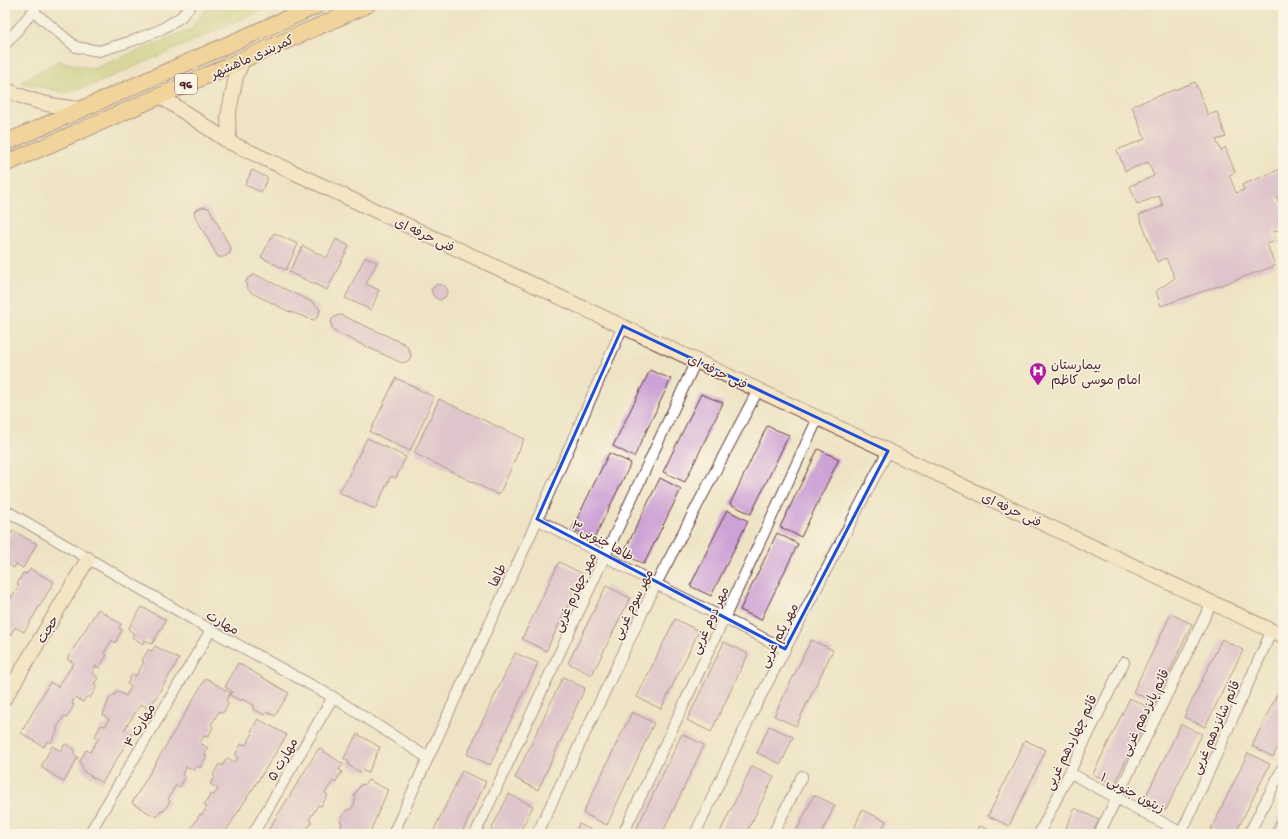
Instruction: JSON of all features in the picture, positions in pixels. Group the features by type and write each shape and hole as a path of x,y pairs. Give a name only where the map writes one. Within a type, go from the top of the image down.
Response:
{"main road":[{"name":"کمربندی ماهشهر","path":"5,142 318,5"},
{"name":"کمربندی ماهشهر","path":"5,164 367,5"}],"street":[{"path":"5,45 36,8 76,47 99,50 129,42 160,30 181,17 191,5"},
{"path":"228,142 228,116 236,77 243,59"},
{"path":"5,89 26,98 53,106 81,109"},
{"name":"فنی حرفه ای","path":"160,96 228,142 1277,633"},
{"name":"طاها","path":"393,834 537,519 623,326"},
{"name":"مهر چهارم غربی","path":"476,834 696,361"},
{"name":"مهر سوم غربی","path":"537,834 656,584 758,390"},
{"name":"مهر دوم غربی","path":"623,834 818,418"},
{"name":"مهر یکم غربی","path":"695,834 753,711 888,451"},
{"name":"مهارت","path":"5,510 88,560 333,697 428,758"},
{"name":"طاها جنوبی۳","path":"537,519 656,584 785,649"},
{"name":"حجت","path":"5,698 88,560"},
{"name":"قائم پانزدهم غربی","path":"1099,834 1212,602"},
{"name":"مهارت ۴","path":"89,834 211,630"},
{"name":"قائم شانزدهم غربی","path":"1182,834 1277,633"},
{"name":"قائم چهاردهم غربی","path":"1039,834 1124,662"},
{"name":"مهارت ۵","path":"253,834 333,697"},
{"path":"1249,834 1283,767"},
{"name":"زیتون جنوبی ۱","path":"1070,773 1182,834"},
{"path":"773,834 802,776"}],"highlighted area":[{"path":"623,326 888,451 785,649 537,519"}],"green space":[{"path":"210,5 274,5 95,84 66,93 21,82 58,61 93,69 191,29"}],"building":[{"path":"1195,82 1208,115 1217,112 1226,137 1216,140 1221,151 1225,147 1235,172 1229,175 1236,193 1244,190 1242,185 1283,168 1283,196 1276,198 1282,206 1283,205 1283,228 1273,232 1276,241 1267,244 1275,266 1161,306 1156,291 1175,278 1166,258 1157,262 1139,215 1163,206 1159,196 1137,204 1130,186 1154,176 1148,162 1125,171 1117,150 1145,139 1132,106"},
{"path":"252,170 268,178 261,192 245,185"},
{"path":"204,207 209,208 231,249 230,253 224,257 218,257 195,216 194,212 197,209"},
{"path":"274,233 298,244 286,270 261,257"},
{"path":"336,239 349,246 327,290 289,272 303,246 327,258"},
{"path":"365,257 377,262 366,284 379,290 371,310 345,298"},
{"path":"253,275 256,275 314,303 320,310 318,317 313,320 288,311 252,293 247,288 246,282 247,279"},
{"path":"437,284 445,286 448,291 445,297 440,300 434,297 431,290"},
{"path":"341,315 405,344 410,351 411,358 402,363 333,331 331,324 332,319"},
{"path":"650,370 671,379 634,457 613,446"},
{"path":"396,378 434,397 410,451 370,432"},
{"path":"701,394 723,403 685,482 663,472"},
{"path":"439,399 524,439 499,495 414,453"},
{"path":"767,426 789,435 751,514 730,504"},
{"path":"367,438 406,457 396,478 391,476 375,509 338,492 346,481"},
{"path":"818,449 839,459 801,537 780,527"},
{"path":"609,453 631,463 594,539 572,529"},
{"path":"660,478 681,489 644,564 623,554"},
{"path":"727,510 748,521 711,596 690,586"},
{"path":"13,531 37,544 23,568 16,564 14,568 5,562 5,543"},
{"path":"777,533 798,544 761,620 740,610"},
{"path":"559,562 583,574 546,651 522,639"},
{"path":"30,569 54,582 24,632 15,627 5,644 5,601 7,597 11,598 19,585 17,584 23,573 27,574"},
{"path":"606,586 630,598 592,675 568,663"},
{"path":"142,607 166,620 152,644 145,640 143,644 132,637 134,634 128,629"},
{"path":"98,609 121,624 119,628 122,630 115,643 112,640 104,653 107,655 99,668 96,666 92,673 98,678 94,684 97,686 90,698 87,696 83,702 75,697 72,704 74,705 67,718 64,716 56,729 58,730 51,743 47,741 44,747 21,733 50,682 58,687 74,663 67,659"},
{"path":"1171,614 1192,624 1155,702 1133,692"},
{"path":"675,619 699,631 661,709 637,697"},
{"path":"1222,639 1243,650 1205,727 1184,717"},
{"path":"811,640 833,650 796,726 774,716"},
{"path":"724,642 748,654 711,732 687,720"},
{"path":"155,646 179,659 149,709 141,704 124,730 132,734 102,783 84,772 80,761 86,750 90,752 99,738 95,736 101,725 106,726 109,719 103,715 110,697 113,697 117,691 126,696 131,687 127,684 132,674 136,676 144,662 142,661 148,650 152,651"},
{"path":"515,653 538,663 490,765 467,754"},
{"path":"238,663 289,693 275,716 267,712 265,715 253,709 254,705 242,699 241,701 230,695 232,691 225,687"},
{"path":"563,677 585,688 538,790 515,778"},
{"path":"206,678 230,693 226,701 229,703 223,713 219,711 211,725 213,727 208,737 204,736 200,743 208,748 204,754 207,756 200,768 197,766 194,770 186,767 182,775 185,777 180,787 176,785 168,799 170,801 164,811 161,810 156,817 132,803"},
{"path":"1283,682 1283,736 1273,757 1252,746"},
{"path":"1130,698 1151,709 1114,785 1093,774"},
{"path":"632,712 654,723 607,825 583,813"},
{"path":"258,719 287,735 224,834 188,834 200,814 202,815 207,807 204,805 211,794 214,795 218,789 210,784 215,777 213,775 219,764 222,766 227,758 235,762 238,758 235,756 241,744 246,745 253,733 251,731"},
{"path":"1181,724 1202,734 1166,810 1144,800"},
{"path":"769,726 793,737 781,764 757,753"},
{"path":"357,734 380,747 368,773 362,770 360,772 348,765 349,762 344,758"},
{"path":"682,734 704,745 662,834 634,834"},
{"path":"1025,740 1046,750 1009,826 988,816"},
{"path":"65,744 75,750 73,754 78,757 64,782 41,767 52,746 61,751"},
{"path":"319,748 343,764 339,770 342,772 335,783 333,781 325,793 328,795 321,806 318,805 309,820 312,822 304,833 266,834"},
{"path":"1248,753 1270,764 1235,834 1218,834 1210,831"},
{"path":"752,766 774,776 746,834 719,834"},
{"path":"462,771 486,782 461,834 432,834"},
{"path":"368,780 388,790 369,834 349,834 340,830 342,823 340,821 347,809 350,810 354,805 356,798 354,796 361,784 364,785"},
{"path":"509,794 533,806 519,834 489,834"},
{"path":"814,795 835,805 821,834 795,834"},
{"path":"1075,808 1099,820 1092,834 1063,834"},
{"path":"1283,808 1283,834 1270,834"},
{"path":"862,810 886,821 880,834 852,834"},
{"path":"579,824 599,834 575,834"},
{"path":"980,826 998,834 976,834"}],"place":[{"name":"بیمارستان امام موسی کاظم","path":"1038,386"}]}
